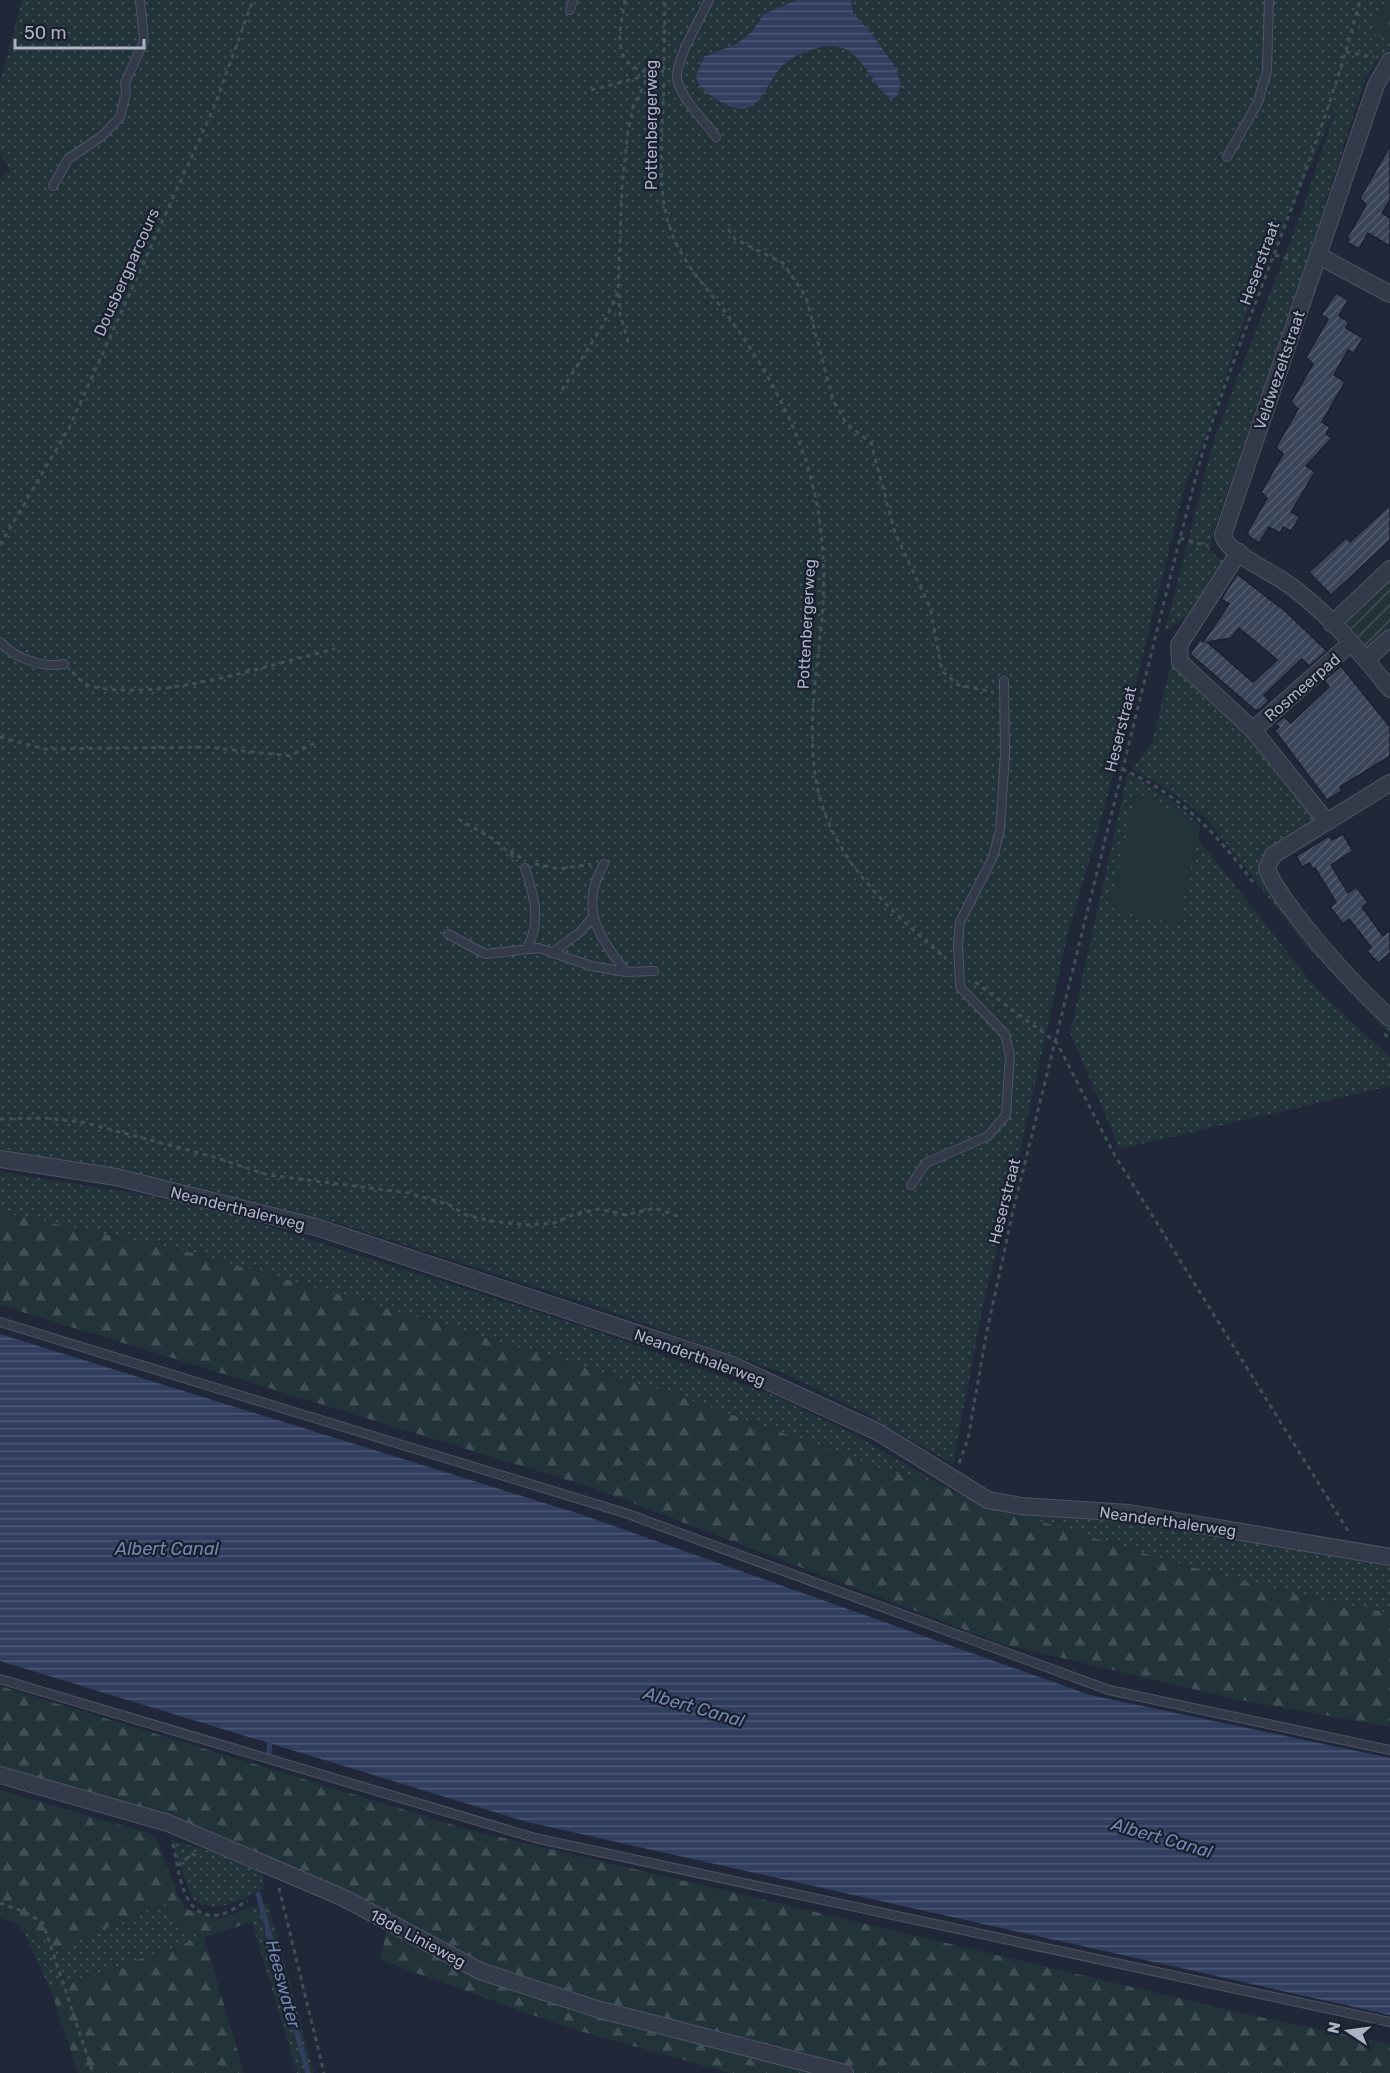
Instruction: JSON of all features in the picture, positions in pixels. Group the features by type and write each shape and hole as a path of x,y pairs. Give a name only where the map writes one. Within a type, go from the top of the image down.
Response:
{"street":[{"name":"Veldwezeltstraat","path":"1239,552 1223,540 1223,530 1376,85 1390,61"},
{"path":"1319,256 1387,289"},
{"path":"1239,552 1287,584 1332,624 1390,689"},
{"name":"Rosmeerpad","path":"1239,552 1179,645 1180,662 1253,730 1327,822"},
{"path":"1332,624 1390,569"},
{"path":"1366,660 1390,638"},
{"name":"Rosmeerpad","path":"1253,730 1351,644"},
{"path":"1390,783 1273,855 1267,862 1269,876 1328,954 1390,1018"},
{"name":"Neanderthalerweg","path":"0,1159 116,1177 316,1227 720,1360 878,1432 988,1500 1022,1506 1129,1513 1390,1557"},
{"name":"18de Linieweg","path":"0,1775 168,1823 344,1898 480,1971 597,2009 844,2073"}],"lane":[{"path":"53,186 68,159 102,136 120,117 126,93 125,83 144,41 140,0"},
{"path":"570,10 573,0"},
{"path":"709,0 679,64 676,80 684,96 716,137"},
{"path":"1227,157 1258,102 1267,71 1269,0"},
{"path":"0,642 9,652 30,661 49,667 64,664"},
{"path":"910,1185 926,1162 988,1136 1006,1115 1010,1055 1005,1034 960,987 962,973 958,944 960,922 985,875 1000,830 1005,754 1004,681"},
{"path":"526,948 532,938 537,917 527,864"},
{"path":"603,864 591,890 593,917 609,950 626,972"},
{"path":"554,952 580,932 593,917"},
{"path":"447,934 485,954 499,954 526,948 554,952 591,966 626,972 654,971"},
{"path":"0,1323 625,1513 1109,1690 1390,1750"},
{"path":"0,1679 535,1838 1390,2022"}],"path":[{"name":"Dousbergparcours","path":"0,545 69,428 214,107 253,0"},
{"path":"625,0 619,39 625,60 636,70 650,73"},
{"name":"Pottenbergerweg","path":"665,0 663,199 670,228 682,254 759,361 794,426 810,476 820,524 822,606 813,724 814,762 821,802 839,842 860,875 885,906 962,973 1057,1043"},
{"name":"Heserstraat","path":"953,1478 968,1439 986,1336 1013,1211 1057,1043 1180,538 1210,429 1275,255 1346,52 1360,0"},
{"path":"1346,52 1362,54"},
{"path":"591,90 650,73"},
{"path":"629,345 620,314 618,292 622,187 633,107 650,73"},
{"path":"728,229 735,239 783,263 806,297 833,400 846,423 871,443 895,532 930,607 942,671 958,686 1004,694"},
{"path":"1275,255 1291,259"},
{"path":"562,390 603,325 618,292"},
{"path":"1180,538 1195,540"},
{"path":"64,664 87,686 140,691 202,681 335,649"},
{"path":"0,737 44,749 207,747 290,756 316,742"},
{"path":"458,819 495,840 527,864 560,869 603,864"},
{"path":"510,851 527,864"},
{"path":"1057,1043 1114,1154 1300,1450 1351,1536 1352,1550"},
{"path":"0,1119 44,1118 82,1122 214,1157 268,1175 409,1193 450,1205 466,1215 491,1221 527,1225 554,1223 575,1214 599,1209 626,1215 655,1208 680,1217"},
{"path":"178,1866 186,1899 192,1907 207,1914 219,1915 248,1901"},
{"path":"272,1882 279,1887 324,2073"},
{"path":"0,1903 25,1911 43,1923 93,2073"}],"green space":[{"path":"22,0 1390,0 1390,53 1376,62 1365,80 1304,269 1214,530 1209,550 1223,561 1186,617 1165,631 1214,439 1301,213 1338,103 1254,291 1209,427 1184,490 1104,810 1068,933 1016,1170 984,1300 953,1464 865,1413 783,1373 592,1305 334,1222 160,1181 0,1153 0,177 10,172 0,153 0,82"},
{"path":"1386,0 1390,0 1390,39 1373,36 1376,15"},
{"path":"1390,576 1390,629 1371,646 1365,648 1344,631 1345,619"},
{"path":"1171,664 1226,711 1318,816 1265,852 1261,868 1390,1025 1390,1034 1304,943 1207,819 1163,786 1132,769 1152,743"},
{"path":"1128,772 1175,803 1200,825 1198,839 1316,988 1390,1058 1390,1086 1120,1149 1070,1033"},
{"path":"1136,792 1200,825 1178,925 1110,907"},
{"path":"0,1172 146,1195 236,1216 584,1327 773,1395 854,1434 941,1485 891,1472 676,1395 376,1305 193,1253 0,1212"},
{"path":"0,1212 193,1253 376,1305 676,1395 891,1472 941,1485 991,1509 1004,1510 1147,1554 1292,1594 1390,1613 1390,1727 1235,1699 1002,1644 593,1488 0,1305"},
{"path":"1004,1510 1141,1522 1390,1565 1390,1613 1292,1594 1147,1554"},
{"path":"0,1686 470,1830 1246,2014 1390,2044 1390,2073 730,2073 569,2028 380,1960 387,1928 250,1854 0,1782"},
{"path":"0,1790 155,1835 179,1897 186,1909 219,1919 249,1908 252,1922 204,1937 244,2073 78,2073 51,1990 203,1937 184,1930 164,1903 54,1951 49,1944 30,1930 0,1918"},
{"path":"171,1840 221,1854 263,1872 264,1889 228,1904 209,1906 200,1904 192,1898"},
{"path":"164,1903 184,1930 204,1937 51,1990 20,1924 44,1938 54,1951"},
{"path":"268,1903 314,2073 297,2073 252,1922 249,1908"}],"water":[{"path":"797,0 851,0 853,13 872,34 896,68 901,84 897,96 892,99 884,93 851,53 843,48 832,46 811,50 785,63 762,96 749,107 730,106 703,89 696,75 704,57 736,44 752,32 764,14"},
{"name":"Albert Canal","path":"0,1334 580,1514 1090,1695 1390,1758 1390,2015 527,1822 0,1661"}],"building":[{"path":"1390,146 1390,200 1382,213 1390,218 1390,246 1368,233 1359,249 1347,242 1349,239 1347,238 1366,205 1360,198"},
{"path":"1336,293 1348,300 1339,316 1349,322 1346,328 1363,338 1354,353 1348,350 1334,375 1345,382 1322,422 1330,427 1326,434 1332,438 1306,466 1315,472 1291,512 1300,517 1291,531 1283,527 1280,533 1269,527 1259,543 1248,536 1248,531 1267,498 1261,492 1283,454 1276,447 1298,409 1291,402 1313,364 1306,357 1328,319 1321,315"},
{"path":"1390,505 1390,540 1331,595 1309,572 1346,538 1350,542"},
{"path":"1237,574 1285,611 1327,651 1309,666 1302,659 1264,695 1269,701 1259,710 1255,710 1190,654 1200,639 1203,642 1229,604 1221,599","holes":["1239,628 1277,660 1253,682 1207,642 1231,638"]},
{"path":"1341,666 1390,727 1390,756 1340,787 1342,791 1327,800 1275,731 1279,727 1275,724 1284,717 1291,723 1329,687 1324,681"},
{"path":"1343,834 1353,851 1331,865 1348,893 1356,887 1368,902 1362,907 1383,936 1390,930 1390,953 1378,963 1367,951 1371,947 1349,919 1343,924 1330,907 1336,902 1315,868 1313,869 1309,863 1302,867 1296,856 1329,836 1332,840"}],"waterway":[{"name":"Heeswater","path":"269,1753 270,1739"},
{"name":"Heeswater","path":"258,1894 308,2073"}]}
